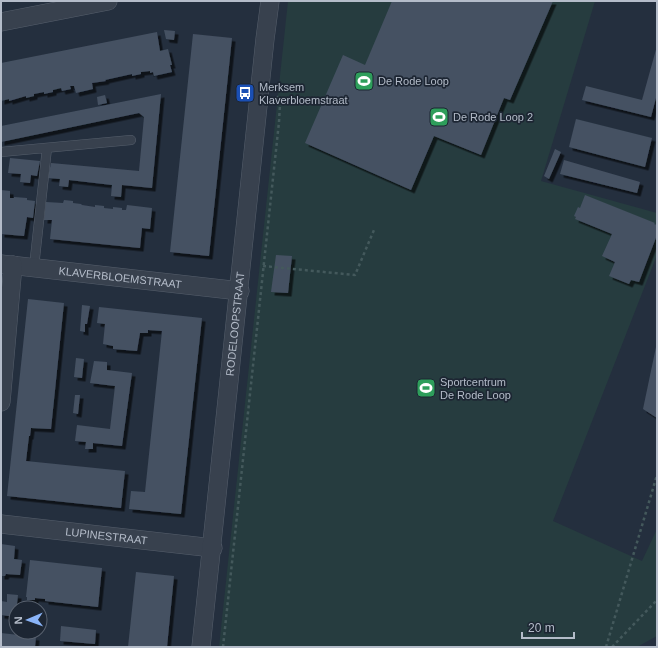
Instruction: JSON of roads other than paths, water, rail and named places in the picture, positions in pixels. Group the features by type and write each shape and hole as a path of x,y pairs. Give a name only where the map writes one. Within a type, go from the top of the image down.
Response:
{"street":[{"path":"1,22 108,1"},
{"name":"RODELOOPSTRAAT","path":"201,647 270,1"},
{"path":"1,402 7,264"},
{"name":"KLAVERBLOEMSTRAAT","path":"7,264 240,290"},
{"name":"LUPINESTRAAT","path":"1,524 212,548"}],"lane":[{"path":"1,152 131,140"},
{"path":"34,267 47,148"}],"place":[{"name":"De Rode Loop","path":"364,81"},
{"name":"Merksem Klaverbloemstraat","path":"245,93"},
{"name":"De Rode Loop 2","path":"439,117"},
{"name":"Sportcentrum De Rode Loop","path":"426,388"}]}
